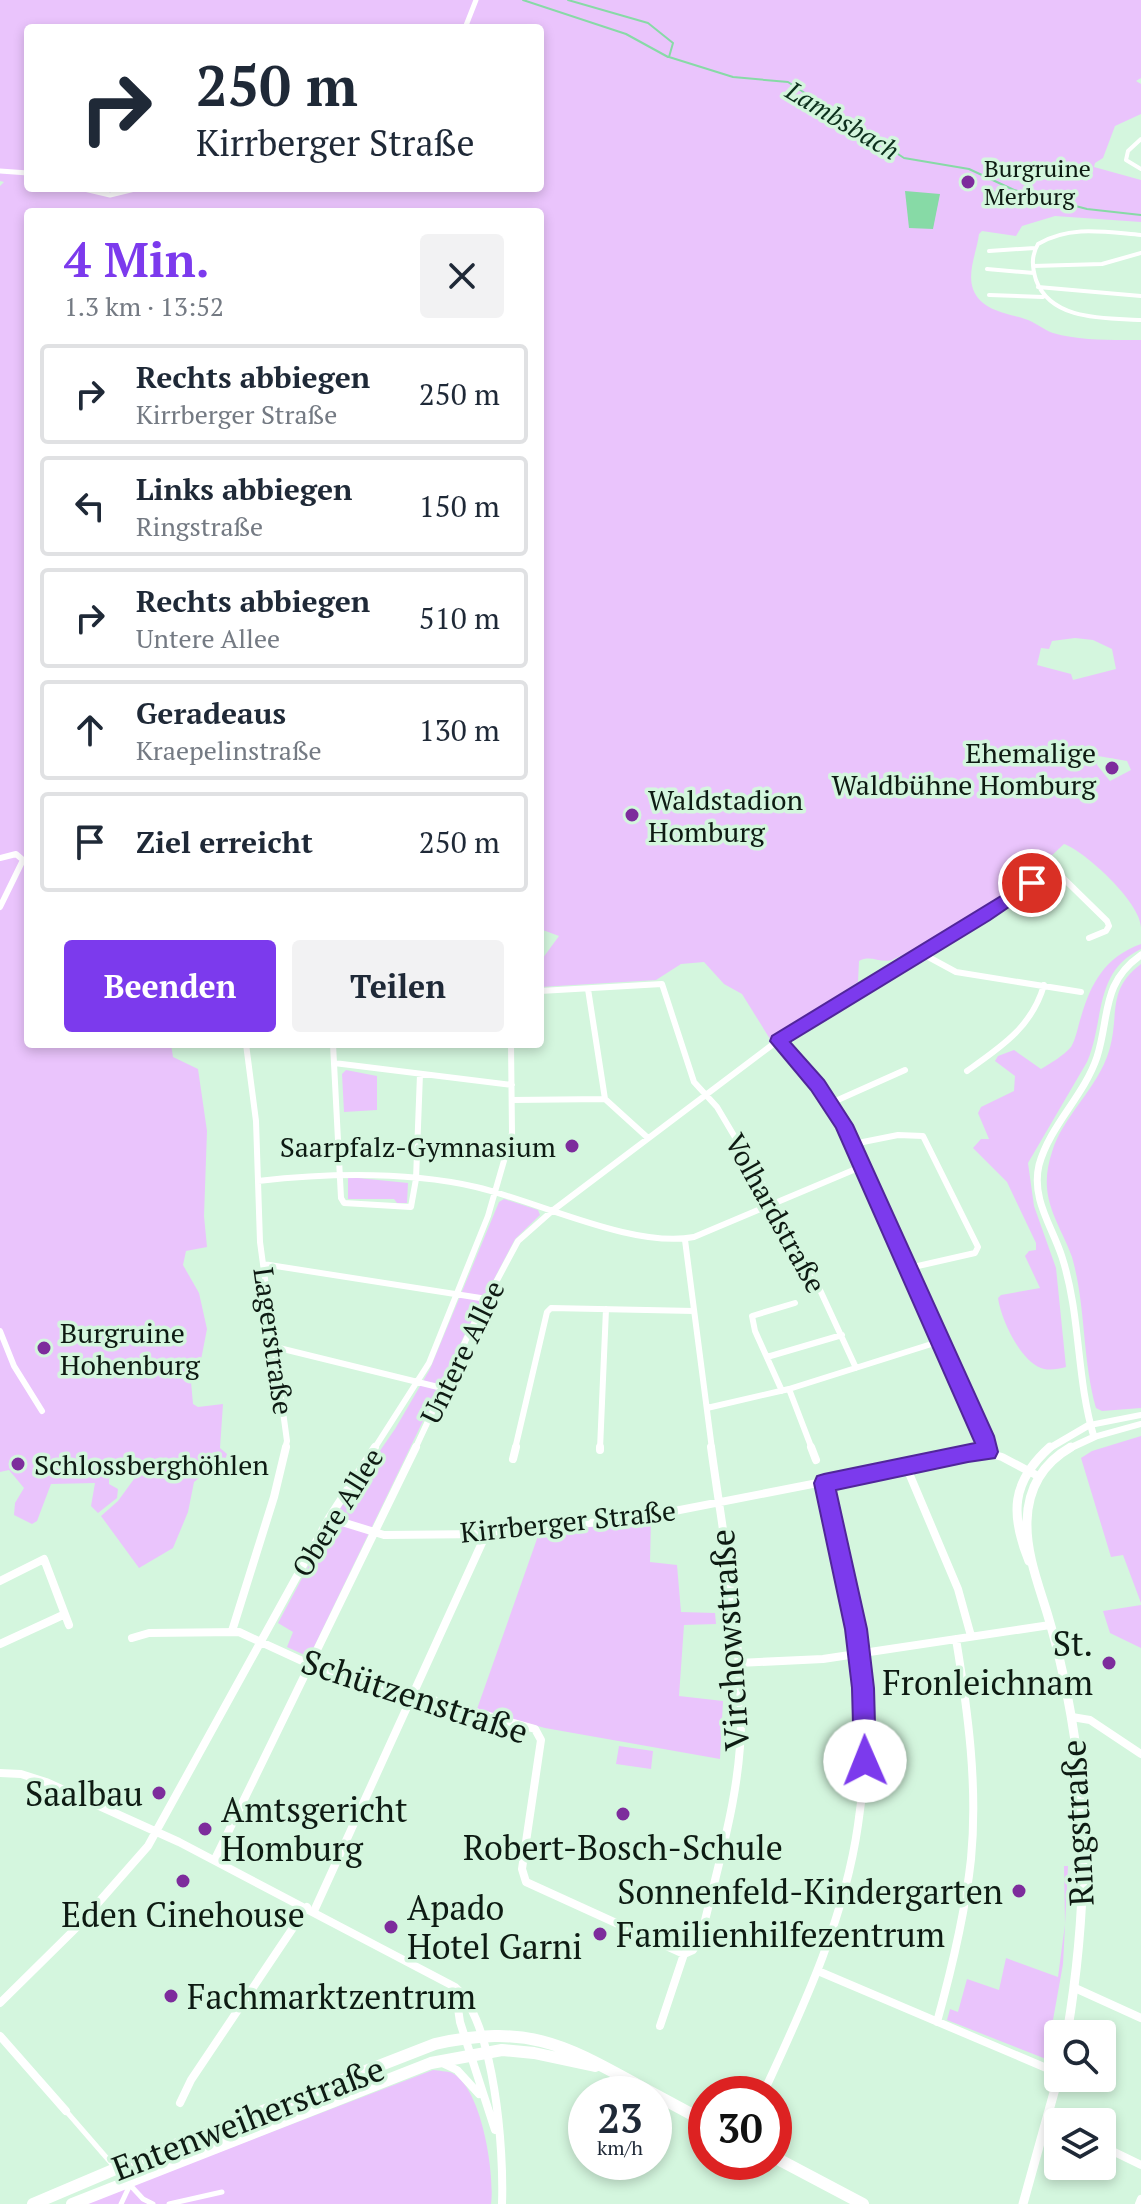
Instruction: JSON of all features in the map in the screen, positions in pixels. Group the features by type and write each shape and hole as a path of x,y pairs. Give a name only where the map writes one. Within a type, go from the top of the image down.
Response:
{"main road":[{"path":"467,24 476,0"},
{"path":"0,171 24,173"},
{"path":"97,192 110,195 122,192"},
{"name":"Entenweiherstraße","path":"33,2204 139,2159 435,2044 465,2036 482,2033 520,2035 564,2045 605,2069"},
{"name":"Entenweiherstraße","path":"72,2204 431,2063 486,2051 534,2053 605,2069"},
{"path":"605,2069 619,2076"},
{"path":"792,2167 863,2204"}],"street":[{"path":"1141,139 1132,147 1126,160 1141,169"},
{"path":"1132,147 1141,147"},
{"path":"989,251 1035,248 1047,238 1072,232 1141,235"},
{"path":"1035,248 1034,273 1043,297"},
{"path":"1033,266 1094,264 1141,253"},
{"path":"987,269 1034,273"},
{"path":"1038,287 1141,296"},
{"path":"989,295 1043,297 1075,313 1141,320"},
{"path":"0,858 16,854 23,860 0,907"},
{"name":"Untere Allee","path":"215,1859 375,1534 442,1388 518,1241 552,1211 779,1041 1007,901 1046,870 1058,873 1108,923 1106,931 1089,938"},
{"path":"921,953 956,972 1081,992"},
{"path":"1141,955 1114,980 1095,1062 1045,1150 1037,1175 1041,1203 1067,1273 1077,1369 1094,1437 1141,1424"},
{"name":"Volhardstraße","path":"588,989 662,984 694,1082 717,1107 774,1203 856,1368"},
{"path":"967,1071 1024,1029 1038,1008 1044,985"},
{"path":"544,991 588,989 605,1099 648,1138"},
{"path":"779,1041 831,1103 853,1144 984,1436 987,1452 1038,1476"},
{"name":"Lagerstraße","path":"232,1631 278,1485 287,1441 263,1264 256,1121 247,1048"},
{"path":"333,1048 341,1198 344,1203 411,1207 416,1179 420,1074"},
{"name":"Obere Allee","path":"0,2003 76,1928 148,1846 329,1518 419,1381 458,1295 497,1192 510,1142 511,1048"},
{"path":"334,1063 512,1085"},
{"path":"831,1103 905,1070"},
{"path":"512,1100 605,1099"},
{"path":"853,1144 898,1135 923,1136 978,1251 909,1268"},
{"path":"258,1181 340,1173 416,1179 497,1192 552,1211 672,1240 685,1240 863,1166"},
{"name":"Virchowstraße","path":"660,2026 684,1954 693,1950 701,1937 730,1819 741,1737 738,1663 685,1240"},
{"path":"263,1264 487,1299"},
{"name":"Volhardstraße","path":"795,1303 752,1316 755,1331 786,1390 816,1460"},
{"path":"513,1459 547,1312 557,1307 694,1311"},
{"path":"600,1450 606,1309"},
{"path":"0,1331 14,1366 42,1411"},
{"path":"767,1357 842,1335"},
{"path":"707,1408 786,1390 941,1341"},
{"path":"275,1347 442,1388"},
{"path":"1089,1425 1141,1415"},
{"name":"Ringstraße","path":"1069,2020 1084,1874 1079,1777 1072,1717 1050,1625 1033,1569 1023,1550 1016,1520 1017,1500 1027,1470 1054,1442 1089,1425"},
{"name":"Ringstraße","path":"1033,1569 1027,1511 1038,1476 1061,1450 1094,1437"},
{"name":"Kirrberger Straße","path":"329,1518 375,1534 486,1534 649,1516 987,1452"},
{"path":"906,1466 958,1589 971,1636"},
{"path":"771,2076 818,1971 844,1888 863,1791 865,1722 859,1653 846,1572 824,1483"},
{"path":"180,2103 191,2080 311,1909 486,1534"},
{"path":"0,1581 42,1558 69,1625"},
{"path":"0,1644 63,1615"},
{"path":"738,1663 780,1663 1050,1625"},
{"path":"132,1638 149,1633 232,1631"},
{"name":"Schützenstraße","path":"232,1631 311,1665 535,1729 541,1740 522,1869 526,1882 684,1954"},
{"path":"937,2022 958,1943 972,1845 971,1746 956,1639"},
{"path":"1072,1717 1090,1720 1141,1754"},
{"path":"0,1773 15,1772 51,1784 158,1830 439,1976 455,1988 468,2003 482,2033 486,2051 503,2178 502,2204"},
{"path":"818,1971 1044,2070"},
{"path":"455,1988 470,2054 498,2139"},
{"path":"1075,1988 1141,2018"},
{"path":"0,2036 96,2149 143,2199 153,2204"},
{"path":"431,2063 443,2063 457,2070 482,2096"},
{"path":"1023,2204 1044,2139"},
{"path":"1116,2153 1141,2165"},
{"path":"121,2204 130,2185"},
{"path":"169,2204 222,2192"}],"shaded area":[{"path":"0,0 1141,0 1141,78 1136,81 1141,84 1141,114 1115,126 1103,158 1094,167 1141,180 1141,222 1055,216 1022,226 1016,236 982,231 971,282 977,296 988,307 1029,320 1053,333 1086,339 1141,340 1141,927 1132,905 1110,879 1064,844 1005,894 940,936 889,961 859,961 858,982 770,1039 742,994 724,984 704,962 681,964 656,980 544,987 544,957 559,936 544,930 544,208 24,208 24,1048 172,1048 173,1057 198,1069 207,1131 204,1216 207,1247 186,1251 183,1265 199,1293 207,1329 198,1375 191,1382 193,1404 198,1407 223,1404 220,1448 227,1454 221,1472 202,1476 194,1482 188,1512 173,1548 139,1568 101,1516 118,1501 142,1468 124,1466 109,1479 109,1484 118,1489 117,1498 98,1513 91,1506 95,1483 51,1484 37,1521 32,1524 14,1515 15,1503 24,1488 9,1470 0,1472 0,186 4,182 0,181","holes":["1075,638 1093,640 1112,649 1116,669 1073,680 1071,674 1037,665 1041,648 1049,649 1052,641","1098,756 1127,761 1131,770 1110,781 1097,765"]},
{"path":"905,191 940,194 933,229 909,228"},
{"path":"1141,944 1141,949 1126,959 1108,984 1087,1062 1028,1163 1034,1206 1056,1268 1066,1367 1044,1369 1025,1356 1007,1327 1000,1307 998,1298 1001,1295 1040,1288 1025,1256 1029,1251 1036,1250 1036,1243 1007,1182 973,1148 981,1139 989,1139 978,1113 981,1107 1014,1091 1015,1076 995,1061 998,1056 1014,1050 1041,1069 1061,1056 1073,1044 1085,1005 1101,973 1118,956"},
{"path":"1141,964 1141,1408 1102,1411 1096,1408 1088,1370 1080,1294 1072,1257 1051,1206 1047,1174 1057,1139 1104,1065 1112,1038 1118,993 1130,974"},
{"path":"346,1070 377,1076 377,1110 344,1112 342,1074"},
{"path":"348,1177 408,1183 407,1203 397,1203 394,1199 348,1199"},
{"path":"504,1199 538,1210 540,1215 515,1239 464,1336 309,1657 287,1647 293,1632 278,1623 337,1513 395,1429 430,1369 499,1202"},
{"path":"1141,1436 1141,1603 1123,1555 1111,1557 1081,1458 1092,1451"},
{"path":"651,1520 650,1562 677,1565 681,1612 715,1613 716,1624 684,1625 679,1696 723,1701 720,1759 545,1728 477,1709 538,1536 548,1532"},
{"path":"1141,1605 1141,1648 1110,1633 1103,1611"},
{"path":"619,1746 653,1751 651,1769 616,1764"},
{"path":"1064,1866 1068,1866 1063,1964 1053,2020 1044,2020 1044,2058 947,2020 950,2009 958,2012 967,1979 999,1990 1006,1958 1058,1977 1065,1924"},
{"path":"433,2070 452,2073 462,2082 479,2113 491,2173 491,2204 84,2204"}],"waterway":[{"path":"523,0 626,34 668,57"},
{"name":"Lambsbach","path":"568,0 648,23 673,43 669,57 733,77 788,82 904,158 969,169 1014,190 1087,209 1141,215"}],"place":[{"name":"Burgruine Merburg","path":"968,182"},
{"name":"Ehemalige Waldbühne Homburg","path":"1112,768"},
{"name":"Waldstadion Homburg","path":"632,815"},
{"name":"Saarpfalz-Gymnasium","path":"572,1146"},
{"name":"Burgruine Hohenburg","path":"44,1348"},
{"name":"Schlossberghöhlen","path":"18,1464"},
{"name":"St. Fronleichnam","path":"1109,1663"},
{"name":"Saalbau","path":"159,1793"},
{"name":"Robert-Bosch-Schule","path":"623,1814"},
{"name":"Amtsgericht Homburg","path":"205,1829"},
{"name":"Eden Cinehouse","path":"183,1881"},
{"name":"Sonnenfeld-Kindergarten","path":"1019,1891"},
{"name":"Apado Hotel Garni","path":"391,1927"},
{"name":"Familienhilfezentrum","path":"600,1934"},
{"name":"Fachmarktzentrum","path":"171,1996"}],"route":[{"path":"865,1761 863,1688 856,1629 846,1572 824,1483 968,1453 987,1452 984,1436 844,1125 831,1103 779,1041 984,916 1032,883"}]}
